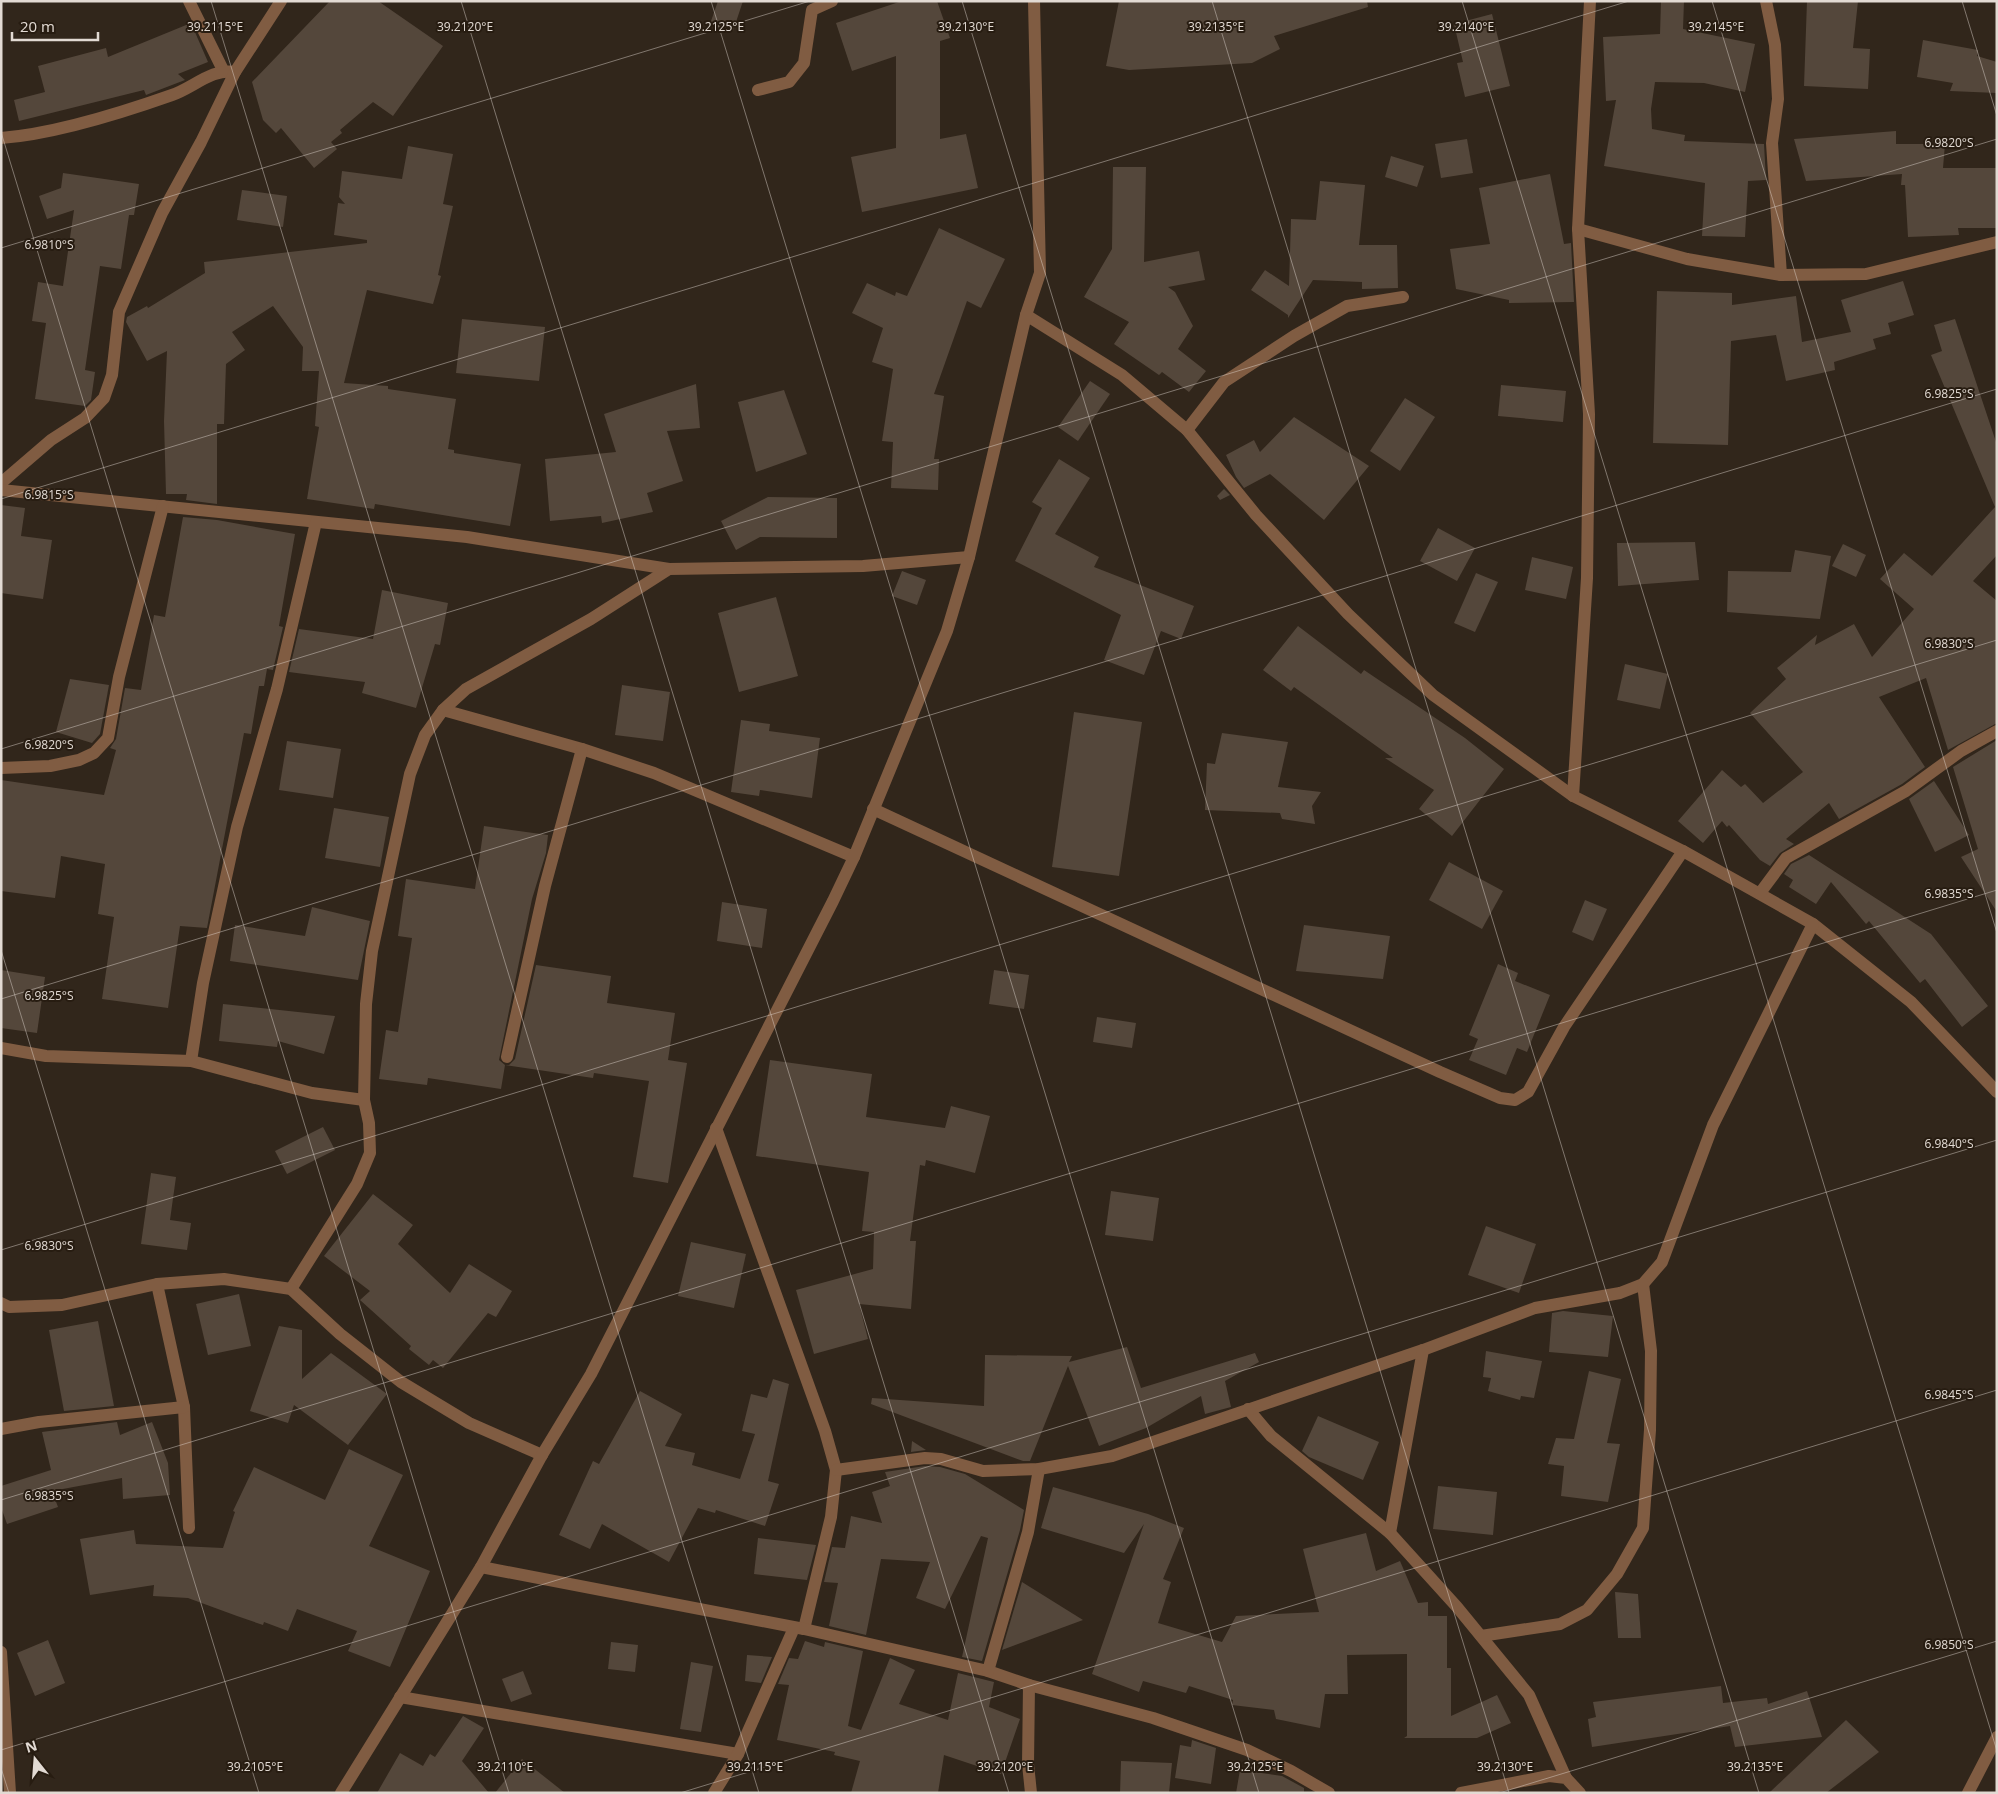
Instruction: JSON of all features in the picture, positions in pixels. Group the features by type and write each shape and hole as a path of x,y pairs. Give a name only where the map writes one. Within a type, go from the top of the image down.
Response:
{"street":[{"path":"189,1 229,71"},
{"path":"1,483 51,440 85,418 104,398 112,375 115,332 122,304 162,213 201,142 229,71 281,1"},
{"path":"758,90 789,82 804,63 812,10 832,1"},
{"path":"341,1793 480,1567 542,1455 591,1374 854,857 947,631 968,557 1026,314 1040,273 1034,1"},
{"path":"1572,796 1587,578 1589,414 1578,228 1590,1"},
{"path":"1766,1 1775,45 1778,99 1772,143 1781,274"},
{"path":"1,138 59,128 127,110 175,94 229,71"},
{"path":"1578,228 1687,259 1781,274 1866,274 1997,242"},
{"path":"1186,430 1224,382 1294,336 1347,306 1404,297"},
{"path":"1026,314 1122,375 1186,430 1256,515 1348,614 1433,695 1572,796 1683,851 1813,924 1911,1002 1997,1092"},
{"path":"1,490 467,537 669,569 864,566 968,557"},
{"path":"1,768 50,766 79,760 94,753 108,738 119,677 163,506"},
{"path":"191,1061 203,983 237,827 276,689 316,522"},
{"path":"290,1289 358,1184 370,1153 369,1123 364,1100 366,1004 372,951 410,774 425,735 443,710 466,689 591,619 669,569"},
{"path":"443,710 582,749 654,773 854,857"},
{"path":"1760,893 1786,858 1906,790 1961,751 1997,731"},
{"path":"507,1057 545,886 582,749"},
{"path":"874,809 1440,1072 1500,1098 1515,1100 1528,1092 1564,1027 1683,851"},
{"path":"836,1470 925,1458 941,1459 983,1471 1039,1469 1112,1456 1423,1350 1535,1308 1620,1293 1643,1284 1662,1262 1713,1125 1813,924"},
{"path":"1,1048 46,1056 191,1061 312,1093 364,1100"},
{"path":"714,1793 738,1754 799,1629 831,1517 836,1470 825,1431 716,1128"},
{"path":"1,1303 9,1307 62,1305 157,1284 224,1279 290,1289 340,1334 401,1382 469,1423 542,1455"},
{"path":"157,1284 184,1407 189,1528"},
{"path":"1482,1636 1560,1624 1587,1610 1617,1574 1643,1528 1650,1430 1651,1351 1643,1284"},
{"path":"1390,1533 1423,1350"},
{"path":"1,1430 38,1422 184,1407"},
{"path":"1248,1409 1271,1436 1390,1533 1482,1636 1530,1695 1566,1778 1580,1793"},
{"path":"988,1671 1028,1532 1039,1469"},
{"path":"480,1567 799,1629 988,1671 1029,1685 1153,1718 1248,1750 1291,1771 1329,1793"},
{"path":"1,1652 10,1793"},
{"path":"1029,1685 1028,1764 1031,1793"},
{"path":"400,1697 738,1754"},
{"path":"1968,1793 1997,1737"},
{"path":"1461,1793 1549,1776 1566,1778"}],"building":[{"path":"330,1 378,1 443,46 393,116 373,102 340,130 342,133 331,142 337,149 314,168 281,128 276,133 263,120 252,82"},
{"path":"718,1 743,1 733,31 710,24"},
{"path":"902,1 937,1 950,38 940,41 940,139 966,134 978,188 862,212 851,157 896,148 896,56 852,71 836,23"},
{"path":"1119,1 1367,1 1368,7 1274,36 1280,49 1252,63 1129,70 1106,66"},
{"path":"1661,1 1684,1 1683,29 1755,44 1745,92 1704,83 1655,82 1651,109 1652,129 1685,135 1684,141 1764,144 1766,180 1748,181 1745,237 1702,236 1705,183 1604,166 1616,100 1606,101 1603,37 1660,34"},
{"path":"1807,1 1858,1 1853,48 1870,49 1868,89 1804,86"},
{"path":"1492,14 1510,86 1465,97 1457,63 1463,62 1454,24"},
{"path":"191,23 208,62 178,74 185,80 146,95 144,90 19,121 14,100 45,92 38,66 106,48 108,57"},
{"path":"1923,40 1978,50 1977,56 1997,62 1997,93 1950,91 1953,83 1917,77"},
{"path":"1896,131 1896,144 1945,144 1943,168 1997,168 1997,228 1958,228 1959,235 1908,237 1905,185 1901,185 1902,174 1806,181 1794,139"},
{"path":"1467,139 1473,173 1441,178 1435,144"},
{"path":"408,146 453,154 443,204 453,206 438,275 441,276 433,304 367,290 344,383 388,386 388,389 456,399 448,449 454,450 454,453 521,464 510,526 375,504 374,509 307,499 319,427 315,426 319,371 302,371 303,347 273,306 232,332 245,350 226,364 224,424 217,424 217,504 186,500 187,494 166,494 164,421 167,351 147,361 126,322 127,317 147,306 148,308 205,273 204,262 367,243 367,240 334,235 338,203 345,204 339,197 342,171 402,179"},
{"path":"1391,156 1424,166 1417,187 1385,177"},
{"path":"1113,167 1146,167 1144,262 1199,251 1205,280 1168,287 1175,292 1193,326 1178,349 1206,371 1189,392 1162,372 1159,375 1114,344 1129,322 1084,297 1112,249"},
{"path":"63,173 139,184 134,215 129,215 121,269 100,266 85,370 95,372 91,400 85,406 35,399 46,323 32,321 38,282 63,286 74,210 47,219 39,196 61,188"},
{"path":"1550,174 1564,244 1571,243 1574,302 1509,303 1509,300 1456,289 1450,249 1490,244 1479,188"},
{"path":"1320,181 1365,185 1359,245 1397,245 1398,288 1362,289 1362,282 1313,280 1288,318 1288,315 1251,290 1265,270 1289,286 1291,219 1316,220"},
{"path":"242,190 287,196 283,227 237,220"},
{"path":"939,228 1005,259 981,308 967,301 934,394 944,396 934,459 939,459 938,490 891,488 893,442 882,441 893,369 872,362 883,328 852,313 867,283 895,296 896,292 907,296"},
{"path":"1903,281 1914,315 1888,323 1891,334 1873,339 1876,349 1834,362 1835,370 1786,381 1776,335 1731,341 1728,445 1653,443 1657,291 1732,293 1732,305 1796,296 1802,342 1851,332 1841,300"},
{"path":"462,319 545,327 539,381 456,373"},
{"path":"1955,319 1997,445 1997,555 1973,581 1997,601 1997,723 1948,750 1926,678 1879,697 1925,767 1902,784 1839,819 1829,803 1786,839 1794,844 1780,853 1770,866 1760,860 1729,825 1727,827 1722,821 1703,843 1678,821 1722,770 1741,787 1745,784 1763,803 1803,772 1750,713 1786,679 1777,668 1817,635 1815,645 1854,624 1872,657 1914,609 1880,579 1904,553 1932,576 1995,507 1931,355 1942,351 1934,325"},
{"path":"1090,381 1110,394 1078,441 1058,427"},
{"path":"696,384 700,428 667,431 683,481 647,493 653,512 602,523 601,516 550,521 545,459 616,452 604,414"},
{"path":"1501,385 1566,391 1563,422 1498,416"},
{"path":"784,390 807,454 756,472 738,402"},
{"path":"1405,398 1435,417 1400,471 1370,451"},
{"path":"1294,417 1369,466 1324,520 1270,474 1244,488 1236,477 1226,455 1254,440 1260,452"},
{"path":"1059,459 1090,478 1055,534 1099,557 1094,567 1194,606 1181,639 1161,631 1144,675 1104,660 1121,615 1015,561 1042,508 1032,502"},
{"path":"1224,489 1230,495 1220,500 1217,496"},
{"path":"768,497 837,498 837,538 760,537 736,550 721,521"},
{"path":"1,505 25,508 21,536 52,540 43,599 1,593"},
{"path":"183,517 217,520 295,534 279,626 283,627 273,670 267,669 264,686 259,686 251,734 244,733 207,928 180,926 168,1008 102,999 114,917 98,914 105,864 61,856 55,898 1,891 1,780 104,795 116,750 110,748 116,739 125,688 141,690 154,615 165,617"},
{"path":"1438,528 1475,548 1457,581 1420,561"},
{"path":"1695,542 1699,580 1618,586 1617,543"},
{"path":"1843,544 1866,555 1856,577 1832,566"},
{"path":"1795,550 1831,556 1820,619 1727,612 1728,571 1791,572"},
{"path":"1532,557 1573,567 1566,599 1525,590"},
{"path":"902,571 926,580 917,605 892,596"},
{"path":"1476,573 1498,582 1475,632 1454,623"},
{"path":"382,590 448,603 440,645 435,644 416,708 362,693 365,682 289,672 299,629 373,639"},
{"path":"776,597 798,676 739,692 718,613"},
{"path":"1298,626 1361,674 1364,670 1465,738 1504,769 1452,836 1419,809 1434,790 1385,758 1393,758 1294,687 1291,691 1263,670"},
{"path":"1625,664 1668,674 1660,709 1617,700"},
{"path":"70,679 109,685 100,734 92,743 56,732"},
{"path":"622,685 670,692 663,741 615,735"},
{"path":"1074,712 1142,722 1119,876 1052,867"},
{"path":"741,720 770,724 769,731 820,738 812,798 760,790 759,796 731,792"},
{"path":"1222,733 1288,742 1278,787 1321,792 1312,806 1315,824 1282,819 1280,813 1205,810 1207,763 1215,764"},
{"path":"1997,740 1997,912 1961,857 1978,849 1953,767"},
{"path":"287,741 341,749 333,798 279,790"},
{"path":"1934,781 1969,835 1935,852 1909,799"},
{"path":"334,808 389,817 380,867 325,858"},
{"path":"484,826 548,835 546,853 532,899 499,1060 505,1065 501,1089 428,1078 427,1085 379,1079 386,1030 398,1032 412,938 398,936 406,879 475,889"},
{"path":"1809,855 1931,934 1988,1006 1962,1027 1925,979 1920,983 1869,921 1866,924 1831,882 1816,904 1789,887 1793,880 1784,874 1791,864"},
{"path":"1449,862 1503,891 1482,929 1429,900"},
{"path":"1585,900 1607,909 1593,941 1572,932"},
{"path":"722,902 767,909 762,948 717,941"},
{"path":"312,907 370,921 358,980 230,961 235,925 305,936"},
{"path":"1304,925 1390,936 1383,979 1296,971"},
{"path":"1498,964 1518,973 1515,981 1550,995 1527,1052 1517,1048 1506,1075 1469,1060 1478,1039 1469,1035"},
{"path":"536,965 611,976 607,1003 675,1013 668,1060 687,1063 668,1183 633,1177 649,1081 594,1073 593,1078 505,1065 509,1065 515,1059"},
{"path":"1,970 45,977 37,1033 1,1028"},
{"path":"994,970 1029,975 1024,1009 989,1004"},
{"path":"223,1004 335,1016 324,1054 278,1041 277,1047 219,1041"},
{"path":"1097,1017 1136,1023 1132,1048 1093,1042"},
{"path":"770,1060 872,1074 866,1117 945,1128 951,1106 990,1116 975,1173 926,1160 925,1166 920,1165 910,1241 916,1241 911,1309 859,1304 868,1339 814,1354 796,1290 873,1269 874,1232 862,1231 869,1172 756,1156"},
{"path":"323,1127 335,1150 287,1174 275,1151"},
{"path":"151,1173 176,1177 170,1220 191,1223 187,1250 141,1244"},
{"path":"1111,1191 1159,1198 1153,1241 1105,1235"},
{"path":"373,1194 413,1225 398,1244 450,1293 469,1264 512,1291 496,1317 488,1313 443,1368 433,1360 429,1365 409,1349 411,1346 360,1300 370,1291 324,1256"},
{"path":"1486,1226 1536,1244 1519,1293 1468,1275"},
{"path":"691,1242 746,1254 734,1308 678,1296"},
{"path":"239,1294 251,1346 208,1355 196,1304"},
{"path":"1563,1311 1613,1316 1608,1357 1549,1352 1552,1313"},
{"path":"98,1321 114,1406 64,1411 49,1330"},
{"path":"279,1326 302,1330 302,1379 331,1353 387,1394 348,1445 294,1405 288,1423 250,1411"},
{"path":"1127,1347 1141,1388 1255,1353 1259,1362 1225,1381 1231,1407 1205,1414 1201,1396 1146,1428 1099,1446 1068,1366 1030,1461 1023,1461 871,1404 872,1398 984,1406 985,1355 1072,1356 1069,1362"},
{"path":"1486,1351 1542,1361 1534,1398 1521,1396 1520,1400 1488,1391 1491,1378 1483,1377"},
{"path":"1589,1371 1621,1379 1607,1443 1620,1444 1608,1502 1561,1496 1564,1466 1548,1464 1556,1438 1574,1439"},
{"path":"773,1379 789,1384 768,1481 779,1484 765,1526 716,1510 715,1513 698,1508 669,1562 602,1524 590,1549 559,1535 593,1461 599,1464 640,1391 682,1414 665,1446 695,1453 692,1465 740,1479 755,1434 742,1431 751,1394 767,1398"},
{"path":"1318,1416 1379,1442 1363,1480 1309,1457 1302,1451"},
{"path":"117,1422 120,1435 152,1422 168,1463 170,1495 123,1499 122,1478 52,1491 58,1507 7,1524 1,1507 1,1486 51,1470 42,1432"},
{"path":"912,1441 926,1450 911,1452"},
{"path":"349,1449 403,1475 369,1546 430,1571 390,1667 348,1651 357,1631 297,1609 288,1631 264,1622 263,1625 188,1598 153,1596 154,1585 90,1595 80,1539 134,1530 136,1544 223,1548 235,1512 233,1511 254,1467 325,1500"},
{"path":"925,1466 940,1467 965,1474 1024,1510 1020,1530 982,1661 962,1657 988,1538 981,1536 945,1609 916,1598 930,1562 881,1559 866,1635 829,1626 838,1583 824,1582 832,1547 845,1548 851,1516 882,1523 872,1492 890,1486 885,1472"},
{"path":"1438,1486 1497,1492 1493,1535 1433,1529"},
{"path":"1053,1487 1148,1514 1184,1528 1163,1579 1171,1582 1158,1623 1222,1642 1236,1616 1319,1612 1303,1549 1366,1533 1376,1571 1400,1561 1418,1603 1428,1602 1428,1616 1447,1616 1447,1668 1451,1668 1451,1716 1497,1695 1511,1723 1477,1738 1404,1738 1407,1736 1407,1654 1347,1655 1348,1694 1325,1694 1320,1728 1276,1719 1274,1710 1232,1705 1233,1700 1189,1686 1186,1693 1143,1681 1139,1692 1092,1674 1144,1524 1124,1553 1041,1528"},
{"path":"758,1538 816,1545 807,1580 754,1574"},
{"path":"1022,1582 1083,1620 1002,1650"},
{"path":"1615,1592 1638,1594 1641,1638 1618,1638"},
{"path":"48,1640 65,1683 35,1696 17,1653"},
{"path":"805,1641 824,1647 825,1642 863,1651 848,1726 861,1730 890,1658 915,1670 899,1704 948,1720 958,1673 994,1682 989,1707 1020,1719 1001,1774 944,1755 938,1793 851,1793 860,1761 834,1755 835,1752 777,1740 789,1685 778,1684 789,1658 798,1659"},
{"path":"611,1642 638,1645 635,1672 608,1669"},
{"path":"747,1655 772,1657 761,1683 745,1681"},
{"path":"691,1662 713,1666 701,1732 680,1729"},
{"path":"523,1671 532,1694 511,1702 502,1679"},
{"path":"1721,1686 1723,1703 1767,1698 1768,1704 1807,1691 1822,1737 1735,1747 1730,1726 1592,1747 1588,1719 1596,1717 1593,1702"},
{"path":"463,1716 484,1728 462,1761 489,1793 377,1793 400,1753 423,1766 430,1754 435,1757"},
{"path":"1846,1720 1879,1752 1826,1793 1769,1793"},
{"path":"1192,1740 1216,1748 1211,1784 1175,1778 1180,1745 1191,1747"},
{"path":"522,1759 565,1793 495,1793"},
{"path":"1121,1761 1172,1763 1169,1793 1120,1793"},
{"path":"1240,1770 1282,1776 1304,1788 1304,1793 1236,1793"}]}
